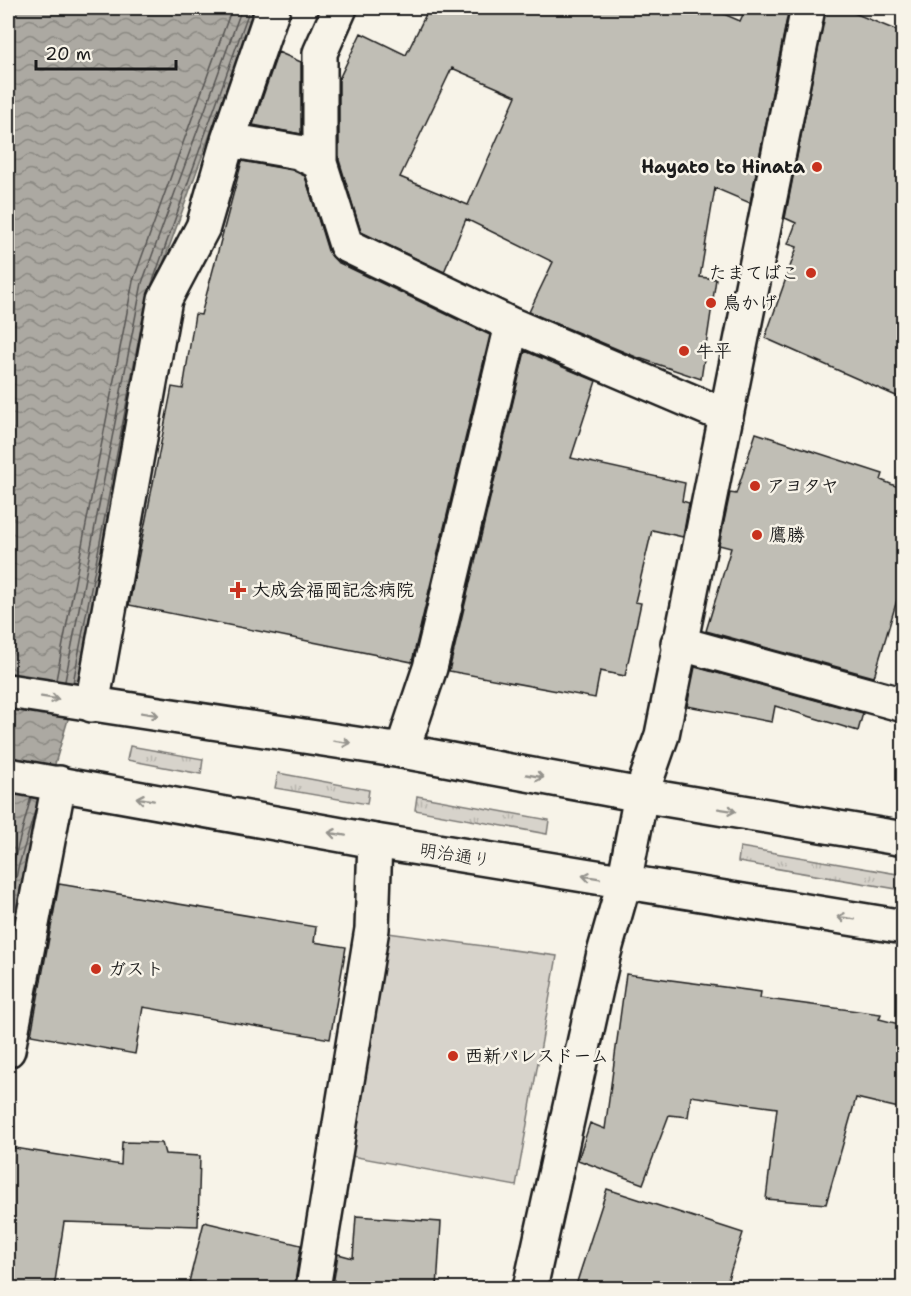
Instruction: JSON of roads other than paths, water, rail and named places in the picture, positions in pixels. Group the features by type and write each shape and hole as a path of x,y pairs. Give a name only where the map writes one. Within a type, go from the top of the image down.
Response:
{"street":[{"path":"92,705 165,299 203,227 228,140 273,8"},
{"path":"340,8 320,53 320,163 346,245 512,325 726,416"},
{"path":"530,1288 604,953 624,883 641,795 662,735 678,643 808,8"},
{"path":"228,140 298,152 320,163"},
{"path":"402,751 430,668 512,325"},
{"path":"678,643 903,705"},
{"path":"8,691 402,751 641,795 903,839"},
{"name":"明治通り","path":"8,775 375,841 903,927"},
{"path":"8,1050 57,782"},
{"path":"313,1288 372,929 375,841"}],"water":[{"path":"8,8 256,8 155,286 83,668 24,870 8,952"}],"place":[{"name":"Hayato to Hinata","path":"817,167"},
{"name":"たまてばこ","path":"811,273"},
{"name":"鳥かげ","path":"711,303"},
{"name":"牛平","path":"684,351"},
{"name":"アヨタヤ","path":"755,486"},
{"name":"鷹勝","path":"757,535"},
{"name":"大成会福岡記念病院","path":"238,590"},
{"name":"ガスト","path":"96,969"},
{"name":"西新パレスドーム","path":"453,1056"}]}
